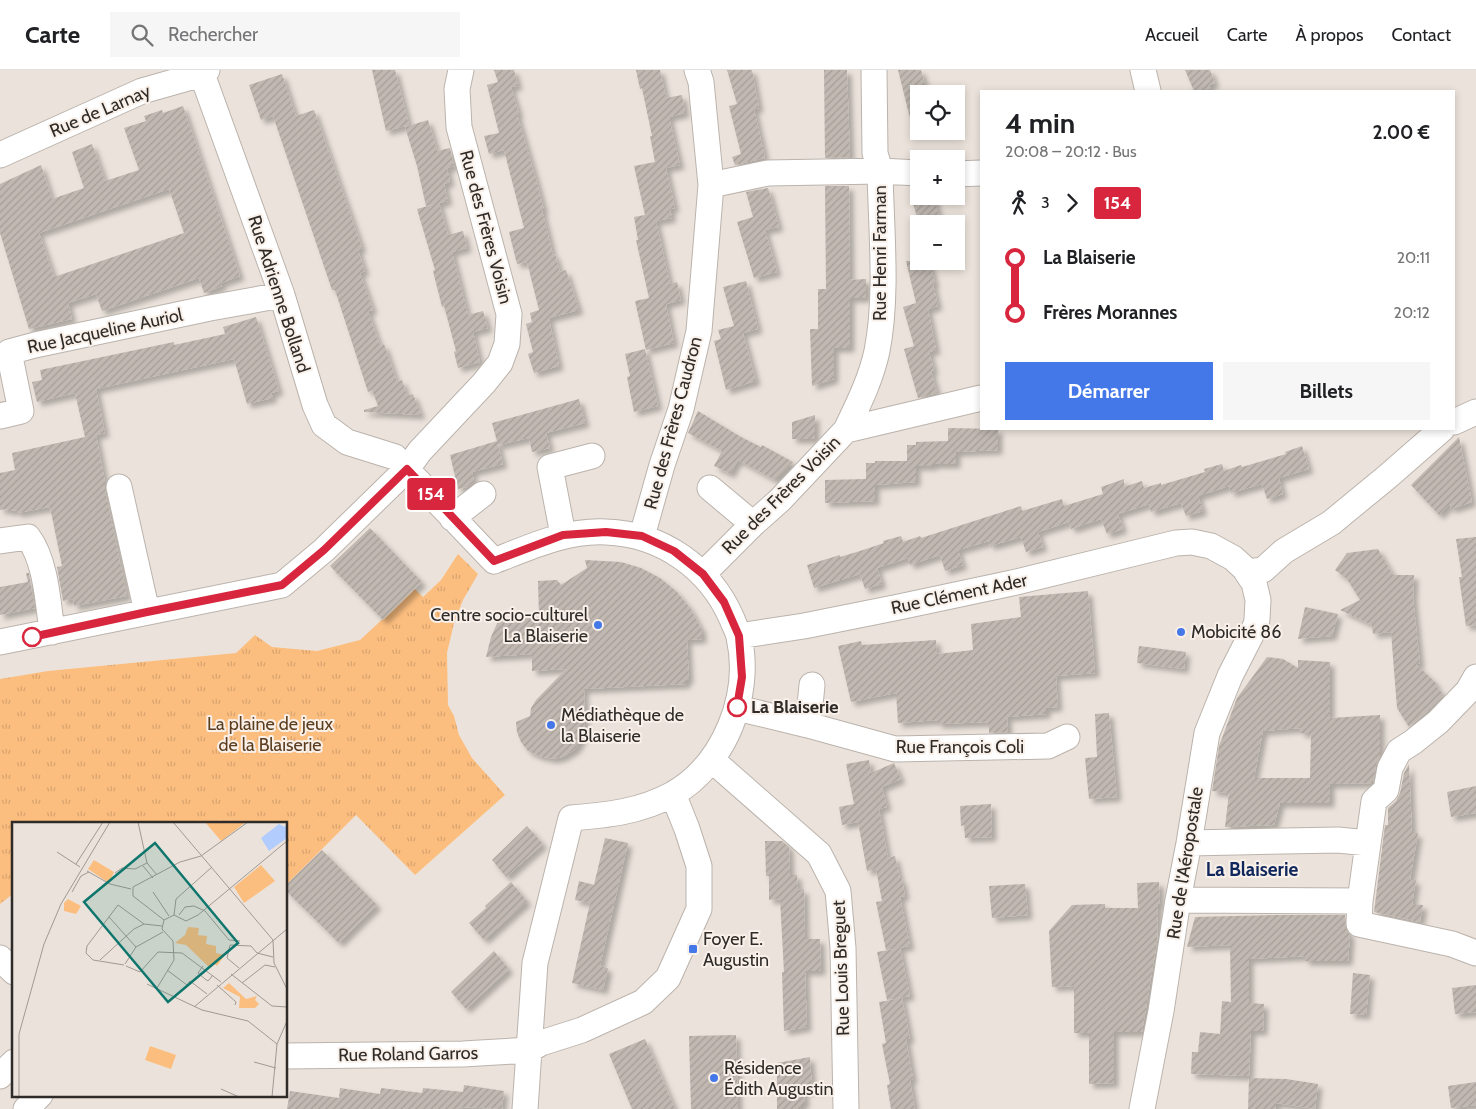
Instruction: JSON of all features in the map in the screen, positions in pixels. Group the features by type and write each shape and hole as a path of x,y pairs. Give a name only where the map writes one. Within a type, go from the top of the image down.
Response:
{"street":[{"name":"Rue des Frères Voisin","path":"147,612 282,585 324,550 407,469 420,451 500,363 507,344 509,314 459,127 456,89 462,70"},
{"name":"Rue des Frères Caudron","path":"642,536 662,464 681,409 699,330 711,185 701,82 698,70"},
{"name":"Rue Henri Farman","path":"846,430 867,385 877,352 882,300 880,171 875,153 874,70"},
{"path":"1143,70 1148,90"},
{"name":"Rue Adrienne Bolland","path":"204,72 282,295 315,406 324,424 347,442 395,456 494,561 563,535"},
{"name":"Rue de Larnay","path":"0,155 142,91 204,72"},
{"path":"711,185 768,173 880,171 910,173"},
{"path":"965,174 980,173"},
{"name":"Rue Jacqueline Auriol","path":"0,416 22,411 9,352 210,308 282,295"},
{"name":"Rue des Frères Voisin","path":"703,574 780,500 846,430 980,398"},
{"path":"1455,422 1476,412"},
{"path":"1248,572 1263,570 1284,551 1331,523 1388,477 1441,430"},
{"path":"524,1109 534,963 571,818 616,814 645,806 673,794 693,779 712,760 731,728 737,708 742,677 739,636 724,602 703,574 674,551 642,536 606,532 563,535 550,467 592,456"},
{"path":"0,642 147,612 119,487"},
{"path":"710,488 753,524"},
{"path":"452,518 483,494"},
{"path":"0,541 28,537 36,548 40,560 52,632"},
{"name":"Rue Clément Ader","path":"739,636 804,626 918,603 1176,543 1192,542 1211,546 1233,558 1248,572"},
{"name":"Rue de l'Aéropostale","path":"1142,1109 1161,1011 1207,733 1230,676 1256,625 1258,600 1254,583 1248,572"},
{"path":"1476,677 1468,691 1438,722 1399,751 1390,768 1386,790 1374,801 1360,901 1359,924 1452,944 1476,953"},
{"path":"808,725 812,685"},
{"name":"Rue François Coli","path":"737,708 808,725 895,750 1048,746 1067,736"},
{"name":"Rue Louis Breguet","path":"712,760 819,854 838,891 843,948 846,1109"},
{"path":"529,1050 540,1043 582,1030 643,1002 668,978 699,909 699,866 673,794"},
{"path":"1189,843 1338,840 1368,843"},
{"path":"1178,900 1360,901"},
{"path":"0,958 12,970"},
{"name":"Rue Roland Garros","path":"288,1056 463,1054 529,1050"},
{"path":"0,1076 12,1064"},
{"path":"26,1109 39,1096"}],"green space":[{"name":"La plaine de jeux de la Blaiserie","path":"458,554 478,574 463,600 454,623 447,653 448,705 454,716 459,735 472,758 505,795 415,875 356,815 288,883 288,822 221,822 220,820 218,822 12,822 12,895 0,904 0,679 48,671 236,653 255,635 272,647 317,651 360,640 415,589 423,597 441,580"}],"building":[{"path":"372,70 395,70 409,125 386,131"},
{"path":"494,70 514,70 518,86 511,87 544,210 542,210 553,255 555,254 560,272 566,270 579,310 549,318 559,366 534,373 528,354 533,352 526,324 532,322 530,313 539,310 527,262 517,264 509,232 524,228 504,150 489,154 484,136 499,133 487,85 498,82"},
{"path":"636,70 660,70 666,98 682,95 685,113 669,117 680,165 666,168 675,208 670,209 672,218 656,221 670,284 677,282 681,300 666,304 674,343 646,350 635,301 649,298 636,240 638,240 634,217 645,215 634,166 655,162 650,136 652,136 642,88 640,89"},
{"path":"727,70 752,70 759,108 754,109 765,158 735,165 732,157 741,154 729,106 737,104"},
{"path":"824,70 847,70 850,157 825,158"},
{"path":"898,70 921,70 925,85 910,85 910,118"},
{"path":"1185,70 1210,70 1215,83 1209,85 1212,90 1194,90"},
{"path":"282,74 296,116 314,110 362,248 358,250 365,271 360,273 373,310 368,311 380,346 384,344 397,382 402,380 407,396 413,394 421,415 364,412 364,410 378,406 372,390 368,392 335,290 332,290 273,116 261,120 249,85"},
{"path":"183,106 240,276 221,283 222,286 204,293 199,278 102,311 96,294 68,303 72,319 29,329 0,233 0,184 41,165 52,199 84,188 72,152 92,144 105,181 139,170 124,128 146,121 144,116 162,110 163,113","holes":["169,189 184,233 54,277 39,233"]},
{"path":"428,120 437,151 450,148 454,166 447,168 450,182 444,184 448,201 426,206 417,166 405,127"},
{"path":"825,186 849,186 850,280 866,279 866,298 850,298 850,348 834,348 834,379 812,386 810,329 818,329 818,289 826,289"},
{"path":"768,188 779,227 765,230 777,272 754,278 737,222 753,217 746,192"},
{"path":"439,203 448,235 463,231 467,248 452,252 468,315 483,311 488,328 473,332 480,362 458,368 454,352 456,351 444,306 442,307 433,271 435,270 417,209"},
{"path":"914,205 936,205 939,215 916,215"},
{"path":"906,261 910,261 910,270 931,270 938,306 928,309 936,350 929,352 934,370 931,371 937,393 918,398 904,349 914,346 903,307 916,303"},
{"path":"746,281 758,329 743,333 756,381 726,390 714,341 721,339 718,330 734,326 723,287"},
{"path":"256,317 279,391 271,393 273,398 247,404 234,359 96,389 105,433 96,435 105,490 127,596 74,606 73,599 63,601 57,567 62,566 50,507 17,513 17,510 0,510 0,473 15,470 12,453 85,437 75,393 37,402 32,382 42,380 40,370 174,342 174,345 225,334 223,327"},
{"path":"645,349 658,406 634,412 627,377 630,376 625,354"},
{"path":"579,399 585,423 546,433 550,448 532,452 529,438 498,445 492,423"},
{"path":"698,411 741,437 761,447 762,445 793,462 775,480 738,460 730,474 714,466 722,451 688,433"},
{"path":"815,415 815,439 792,439 792,422"},
{"path":"948,428 998,430 998,450 956,452 956,464 916,466 916,482 875,485 875,501 825,503 825,480 866,479 866,463 875,463 875,461 907,461 907,445 916,445 916,442 948,441"},
{"path":"1459,437 1472,502 1451,509 1450,504 1439,515 1411,485"},
{"path":"497,441 503,464 472,472 474,482 468,487 458,489 450,455"},
{"path":"1302,446 1309,469 1279,478 1283,494 1267,499 1262,484 1231,493 1229,486 1198,496 1203,511 1186,516 1181,503 1151,512 1149,504 1118,514 1123,529 1107,534 1101,519 1071,529 1069,522 1038,532 1043,547 1026,552 1021,537 990,546 989,541 958,550 963,565 945,571 940,555 910,565 908,558 877,568 882,584 865,589 860,574 814,588 807,565 863,550 884,543 883,541 901,536 903,542 920,536 921,538 1021,506 1022,511 1062,499 1064,506 1103,494 1101,487 1124,479 1124,487 1142,481 1144,488 1161,483 1161,485 1205,472 1204,469 1222,464 1224,471 1241,465 1242,467 1286,454 1285,452"},
{"path":"370,528 422,582 383,620 330,566"},
{"path":"1476,537 1476,625 1466,626 1459,577 1462,577 1456,539"},
{"path":"1378,549 1393,575 1414,575 1413,598 1420,664 1416,664 1436,683 1436,686 1444,695 1409,727 1397,708 1391,632 1373,634 1372,625 1340,610 1360,600 1347,579 1335,570 1347,553"},
{"name":"Centre socio-culturel La Blaiserie","path":"585,560 621,562 641,568 660,578 677,592 690,608 702,630 702,639 687,640 689,679 686,680 686,684 584,689 585,728 579,744 574,750 562,757 553,759 528,751 521,742 516,722 530,716 531,708 536,700 566,669 532,671 532,654 486,657 491,637 499,619 539,617 538,581 557,580 561,585 587,568"},
{"path":"26,573 29,573 35,608 0,615 0,587 28,582"},
{"path":"1088,591 1095,673 1056,676 1058,707 1046,708 1046,714 1007,717 1008,732 989,733 989,722 938,724 938,720 898,723 896,693 851,702 838,646 861,641 862,645 936,640 937,654 973,650 971,624 1021,617 1019,597"},
{"path":"1305,607 1338,614 1332,636 1298,639"},
{"path":"1139,646 1186,652 1184,669 1137,663"},
{"path":"1267,657 1283,659 1298,668 1298,660 1330,662 1330,718 1380,715 1380,756 1376,765 1373,783 1330,784 1330,803 1280,803 1274,825 1225,827 1229,793 1212,791 1219,746 1237,698","holes":["1301,728 1300,733 1311,733 1310,778 1254,778 1263,731"]},
{"path":"1109,713 1117,797 1089,799 1085,758 1097,757 1095,714"},
{"path":"869,760 871,773 894,763 901,779 882,787 887,807 879,809 888,858 895,856 900,879 902,879 905,896 900,897 910,946 886,950 876,902 882,901 876,869 867,871 858,822 842,825 839,807 854,804 846,764"},
{"path":"1409,764 1412,833 1418,833 1410,880 1416,880 1412,904 1423,905 1420,922 1374,912 1385,825 1388,825 1388,808 1396,801 1400,793 1404,773"},
{"path":"1476,786 1476,813 1451,817 1447,792"},
{"path":"991,804 992,837 965,838 964,825 961,826 960,806"},
{"path":"527,826 543,844 506,877 492,860"},
{"path":"605,838 628,843 600,966 608,968 603,990 572,983 590,903 575,900 579,881 594,885"},
{"path":"765,841 782,841 789,847 790,875 797,875 798,890 804,889 805,939 820,939 821,971 805,971 807,1027 784,1031 782,972 784,972 780,899 769,900 769,876 766,876"},
{"path":"322,850 377,905 339,943 288,893 288,883"},
{"path":"511,882 527,901 484,940 469,923"},
{"path":"1159,882 1160,904 1158,904 1157,942 1142,1032 1114,1032 1114,1083 1089,1084 1089,1033 1074,1033 1074,986 1052,987 1049,931 1072,905 1105,904 1105,908 1138,908 1137,883"},
{"path":"1025,884 1028,915 992,918 989,886"},
{"path":"1345,915 1346,930 1350,935 1348,961 1305,961 1305,956 1249,959 1249,1003 1264,1004 1263,1031 1251,1031 1249,1076 1191,1074 1192,1052 1198,1052 1200,1032 1220,1034 1222,1001 1231,1002 1230,945 1187,947 1195,917"},
{"path":"900,948 910,996 887,1000 877,952"},
{"path":"494,951 509,969 466,1009 451,992"},
{"path":"1353,973 1370,975 1366,1015 1350,1014"},
{"path":"1476,985 1476,1012 1455,1014 1452,988"},
{"path":"902,998 910,1039 906,1039 913,1079 910,1080 915,1109 891,1109 887,1085 890,1084 882,1044 886,1043 879,1002"},
{"path":"736,1035 738,1109 691,1109 689,1036"},
{"path":"645,1039 675,1109 632,1109 609,1054"},
{"path":"810,1057 812,1090 804,1090 805,1104 801,1104 801,1109 777,1109 777,1063"},
{"path":"1249,1078 1286,1079 1318,1084 1315,1109 1276,1103 1276,1109 1248,1109"},
{"path":"1476,1082 1476,1105 1451,1108 1448,1086"},
{"path":"464,1085 504,1091 502,1109 462,1107 461,1109 287,1109 290,1091 339,1098 340,1088 380,1094 381,1088 422,1093 423,1088 463,1092"}],"bus line":[{"name":"154","path":"32,637 282,585 324,550 407,469 494,561 563,535 606,532 642,536 674,551 703,574 724,602 739,636 742,677 737,707"}],"place":[{"name":"Centre socio-culturel La Blaiserie","path":"598,625"},
{"name":"Mobicité 86","path":"1181,632"},
{"name":"La Blaiserie","path":"737,707"},
{"name":"Médiathèque de la Blaiserie","path":"551,725"},
{"name":"Foyer E. Augustin","path":"693,949"},
{"name":"Résidence Édith Augustin","path":"714,1078"}],"district":[{"name":"La Blaiserie","path":"1252,869"}]}
